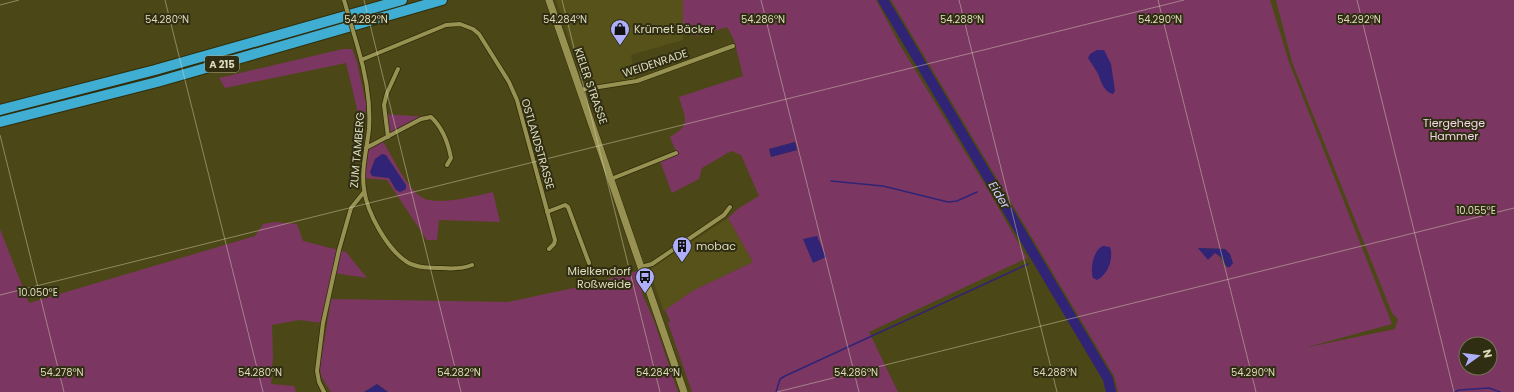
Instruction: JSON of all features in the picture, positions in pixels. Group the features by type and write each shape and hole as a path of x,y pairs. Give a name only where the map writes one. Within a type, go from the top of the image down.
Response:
{"highway":[{"name":"A 215","path":"0,110 155,70 402,0"},
{"name":"A 215","path":"0,122 157,82 442,0"}],"street":[{"name":"ZUM TAMBERG","path":"324,392 319,382 317,371 323,323 339,250 351,208 364,192 362,178 370,107 368,87 344,0"},
{"name":"KIELER STRASSE","path":"549,0 684,392"},
{"name":"OSTLANDSTRASSE","path":"361,60 446,25 460,24 473,29 490,50 517,100 555,240 554,244 549,248"},
{"name":"WEIDENRADE","path":"580,90 637,81 733,46"},
{"path":"388,137 384,105 398,69"},
{"path":"366,148 421,119 431,117 441,128 449,147 451,158 447,165"},
{"path":"611,179 676,153"},
{"path":"364,192 376,224 399,255 408,262 419,267 430,268 458,269 472,265"},
{"path":"547,212 565,205 568,206 589,262"},
{"path":"641,267 652,264 724,215 730,207"}],"shaded area":[{"path":"556,0 683,0 683,40 631,55 636,80 585,86"},
{"path":"1097,50 1104,50 1111,64 1115,91 1113,94 1104,88 1097,72 1088,58 1090,54"},
{"path":"795,142 797,150 771,157 769,149"},
{"path":"382,154 386,155 406,185 406,189 400,192 396,190 389,178 372,176 370,172 375,159"},
{"path":"728,218 753,262 694,290 664,311 649,270"},
{"path":"817,236 826,257 813,263 803,239"},
{"path":"1103,246 1110,247 1111,261 1107,270 1101,278 1097,280 1093,278 1092,265 1097,251"},
{"path":"1198,248 1225,249 1230,254 1233,263 1230,267 1227,267 1221,257 1215,253 1208,260"},
{"path":"377,384 388,392 364,392"}],"green space":[{"path":"683,0 876,0 900,45 990,193 1027,258 869,332 898,392 692,392 668,323 670,321 665,310 694,290 753,262 728,218 739,208 759,196 741,155 731,151 702,168 699,179 672,193 660,161 677,154 670,137 682,128 685,120 679,97 743,76 734,40 727,27 697,36 683,27","holes":["795,142 797,150 771,157 769,149"]},
{"name":"Tiergehege Hammer","path":"891,0 1270,0 1289,62 1392,324 1304,348 1395,329 1398,319 1392,313 1292,62 1276,0 1514,0 1514,392 1118,392 1114,376","holes":["1198,248 1225,249 1230,267 1225,266 1217,253 1212,253 1209,259"]},
{"path":"343,49 352,49 357,62 366,104 364,140 359,142 359,117 346,63 225,88 219,78"},
{"path":"384,114 427,117 388,137"},
{"path":"382,140 411,188 423,198 447,201 493,192 500,222 439,220 437,240 427,240 387,180 362,178 366,148","holes":["386,155 396,190 389,178 372,176"]},
{"path":"275,222 297,224 303,241 346,252 367,278 334,273 323,323 299,320 272,325 273,357 271,384 294,386 296,392 0,392 0,229 29,303 255,236 263,224"},
{"path":"637,271 643,296 653,318 678,392 388,392 377,384 364,392 331,392 321,376 320,368 331,299 508,302 592,284"}],"waterway":[{"name":"Eider","path":"883,0 1108,379 1111,392"},
{"path":"831,181 883,186 948,202 957,201 977,192"},
{"path":"776,392 780,379 785,376 1028,264"},
{"path":"1455,392 1459,390 1489,388 1500,392"}],"place":[{"name":"Krümet Bäcker","path":"620,46"},
{"name":"mobac","path":"682,263"},
{"name":"Mielkendorf Roßweide","path":"645,294"}]}
